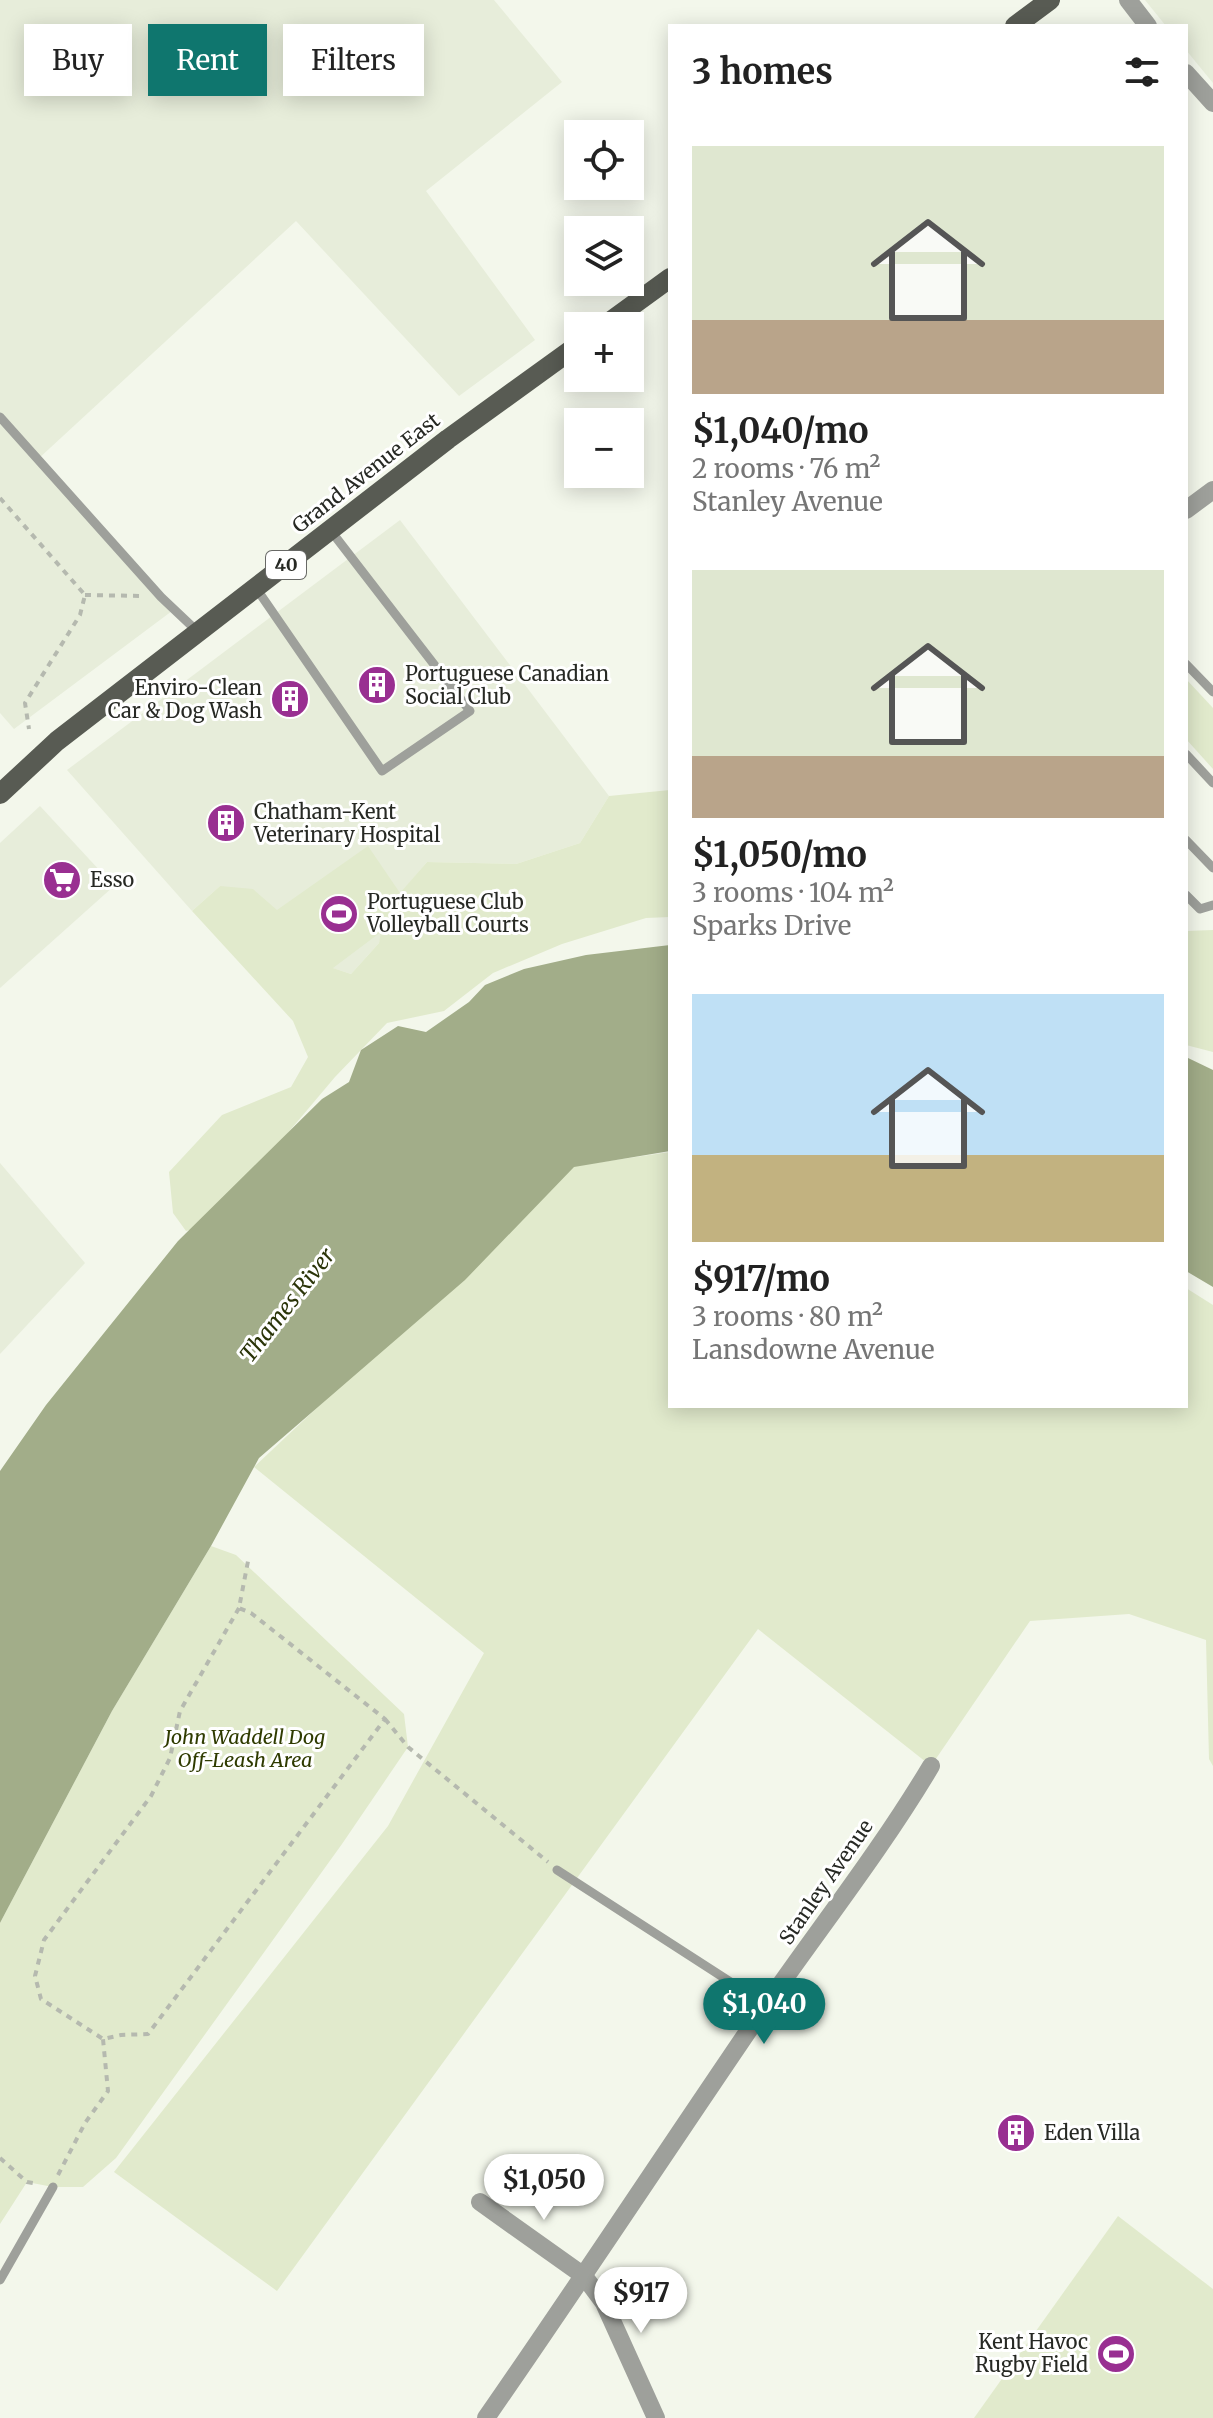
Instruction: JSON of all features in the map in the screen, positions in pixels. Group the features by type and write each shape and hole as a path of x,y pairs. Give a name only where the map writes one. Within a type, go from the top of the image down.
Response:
{"main road":[{"path":"1018,24 1050,0"},
{"path":"623,312 668,279"},
{"name":"Grand Avenue East","path":"0,794 57,741 448,439 564,355"}],"street":[{"path":"1128,0 1146,24"},
{"path":"1188,75 1213,103"},
{"path":"1188,509 1213,490"},
{"name":"Stanley Avenue","path":"486,2418 931,1766"},
{"path":"480,2202 584,2276 604,2303 656,2418"}],"lane":[{"path":"0,417 161,597 198,632"},
{"path":"256,588 382,771 470,711 331,531"},
{"path":"1188,666 1213,692"},
{"path":"1188,756 1213,783"},
{"path":"1188,842 1213,868"},
{"path":"1188,897 1200,909 1213,905"},
{"path":"557,1870 766,2005"},
{"path":"0,2280 53,2187"}],"path":[{"path":"0,498 85,595 161,597"},
{"path":"29,729 25,703 80,615 85,595"},
{"path":"249,1556 239,1608 180,1711 170,1758 151,1796 44,1940 35,1976 41,1999 103,2039 148,2034 385,1719"},
{"path":"239,1608 251,1613 385,1719 408,1747 557,1870"},
{"path":"0,2158 27,2182 53,2187 72,2146 108,2091 103,2039"}],"shaded area":[{"path":"0,0 494,0 562,82 426,191 535,340 459,396 296,221 37,460 172,611 14,729 0,713"},
{"path":"1145,0 1213,0 1213,83 1188,52 1188,24 1164,24"},
{"path":"400,520 609,796 580,843 516,864 427,862 389,907 379,943 351,974 317,963 220,886 192,911 67,770"},
{"path":"40,806 114,886 0,988 0,843"},
{"path":"0,1163 85,1263 0,1354"}],"green space":[{"path":"1188,681 1213,708 1213,769 1188,741"},
{"path":"668,790 668,917 646,918 562,944 493,973 444,1011 387,1023 335,1077 210,1225 186,1231 173,1213 169,1172 222,1115 291,1087 308,1057 293,1021 192,911 220,886 253,889 277,910 368,846 400,893 427,862 516,864 580,843 609,796","holes":["381,932 379,943 351,974 333,968"]},
{"path":"1213,930 1213,1052 1188,1046 1188,931"},
{"path":"668,1152 668,1408 1188,1408 1188,1289 1213,1305 1213,1766 1209,1759 1206,1640 1129,1614 1030,1621 931,1766 758,1629 277,2291 114,2172 388,1826 484,1653 254,1467 574,1166"},
{"name":"John Waddell Dog Off-Leash Area","path":"211,1546 236,1555 404,1714 408,1747 116,2158 83,2187 53,2187 27,2182 0,2224 0,1923 112,1711"},
{"name":"Kent Havoc Rugby Field","path":"1118,2216 1213,2289 1213,2418 974,2418"}],"water":[{"name":"Thames River","path":"668,945 668,1151 574,1167 465,1280 259,1458 211,1546 112,1711 0,1923 0,1471 46,1405 178,1241 322,1099 349,1082 361,1050 398,1026 426,1032 469,1002 485,985 524,969 586,955"},
{"path":"1188,1058 1213,1070 1213,1287 1188,1272"}],"place":[{"name":"Portuguese Canadian Social Club","path":"377,685"},
{"name":"Enviro-Clean Car & Dog Wash","path":"290,699"},
{"name":"Chatham-Kent Veterinary Hospital","path":"226,823"},
{"name":"Esso","path":"62,880"},
{"name":"Portuguese Club Volleyball Courts","path":"339,914"},
{"name":"Eden Villa","path":"1016,2133"},
{"name":"Kent Havoc Rugby Field","path":"1116,2354"}]}
